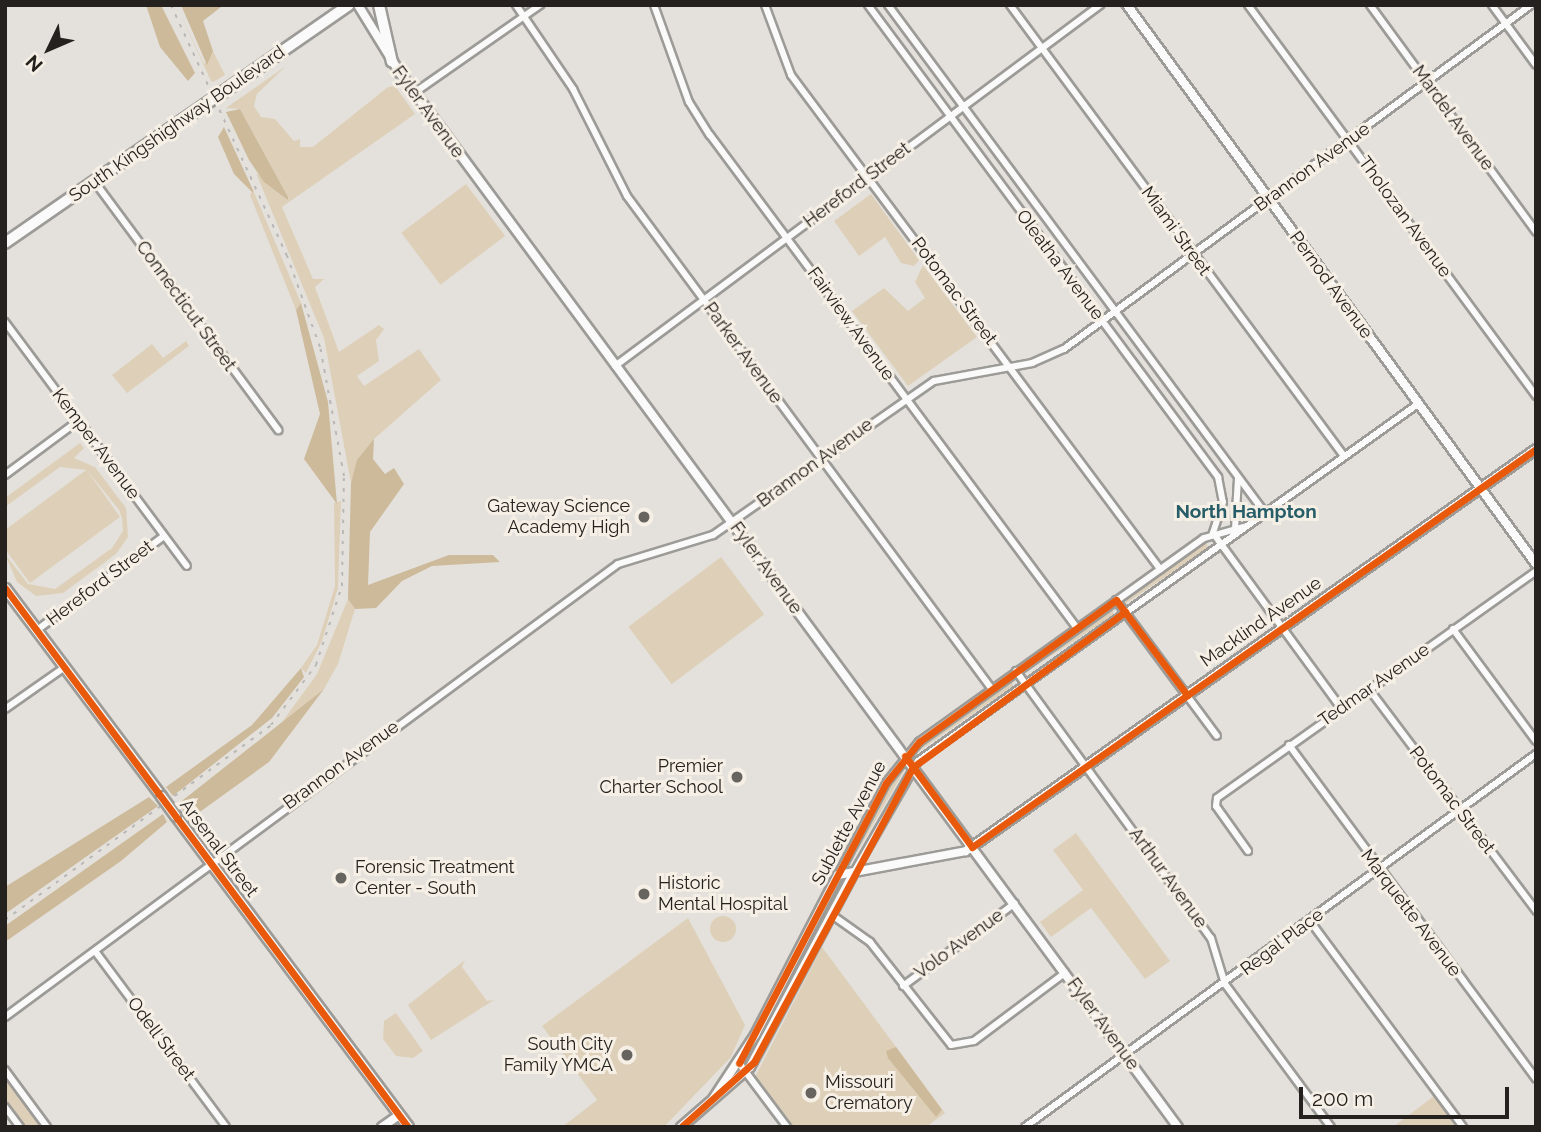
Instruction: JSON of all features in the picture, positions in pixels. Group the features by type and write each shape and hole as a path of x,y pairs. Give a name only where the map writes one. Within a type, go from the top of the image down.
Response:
{"main road":[{"name":"South Kingshighway Boulevard","path":"5,243 349,5"},
{"path":"379,5 392,62"},
{"name":"Arsenal Street","path":"5,588 408,1127"}],"street":[{"name":"Fyler Avenue","path":"358,5 414,93 1178,1127"},
{"name":"Parker Avenue","path":"516,5 573,89 614,176 991,688"},
{"path":"414,93 540,5"},
{"name":"Fairview Avenue","path":"654,5 689,102 1077,628"},
{"name":"Potomac Street","path":"765,5 791,75 1160,569"},
{"name":"Oleatha Avenue","path":"868,5 1222,485 1213,533"},
{"name":"Oleatha Avenue","path":"888,5 1118,309 1265,513"},
{"name":"Miami Street","path":"1010,5 1344,456"},
{"name":"Hereford Street","path":"615,366 1100,5"},
{"name":"Pernod Avenue","path":"1128,5 1536,564"},
{"name":"Tholozan Avenue","path":"1248,5 1536,396"},
{"name":"Mardel Avenue","path":"1370,5 1536,232"},
{"path":"1492,5 1536,65"},
{"name":"Brannon Avenue","path":"5,1017 210,862 618,564 698,542 733,523 821,458 906,399 946,375 1010,368 1052,356 1531,5"},
{"name":"Connecticut Street","path":"94,181 278,430"},
{"name":"Kemper Avenue","path":"5,322 187,566"},
{"name":"Sublette Avenue","path":"681,1127 746,1073 913,767 1024,684 1418,404"},
{"path":"5,475 78,421"},
{"name":"Macklind Avenue","path":"838,875 852,876 972,847 1536,449"},
{"name":"Oleatha Avenue","path":"1228,539 1235,529 1241,499 1233,468"},
{"name":"Sublette Avenue","path":"713,1099 739,1063 838,875 905,756 991,688 1213,533 1248,525"},
{"path":"1213,533 1341,708"},
{"name":"Hereford Street","path":"37,630 164,536"},
{"name":"Tedmar Avenue","path":"1248,851 1214,802 1289,745 1536,571"},
{"path":"1116,600 1217,736"},
{"path":"1453,629 1536,741"},
{"path":"5,709 65,667"},
{"name":"Arthur Avenue","path":"1016,671 1211,938 1225,984 1331,1127"},
{"name":"Potomac Street","path":"1368,689 1536,911"},
{"name":"Marquette Avenue","path":"1289,745 1536,1079"},
{"name":"Regal Place","path":"1025,1127 1380,871 1536,754"},
{"name":"Volo Avenue","path":"903,986 1015,903"},
{"path":"832,915 870,942 943,1041 959,1046 974,1041 1065,973"},
{"path":"1310,921 1463,1127"},
{"name":"Odell Street","path":"95,951 226,1127"},
{"path":"739,1063 787,1127"},
{"path":"5,1070 47,1127"},
{"path":"5,1107 20,1127"},
{"path":"382,1127 399,1115"}],"shaded area":[{"path":"146,5 161,5 195,73 188,81 160,47"},
{"path":"176,5 204,64 213,51 225,75 211,81"},
{"path":"181,5 221,7 203,21 213,51 207,65"},
{"path":"286,66 257,94 254,106 261,117 275,119 294,141 300,139 300,147 313,147 388,87 395,86 415,114 282,207 313,279 324,279 315,287 339,352 379,325 384,329 376,340 379,361 357,376 364,386 419,349 441,380 374,439 351,483 324,338 256,173 288,197 240,109 226,108"},
{"path":"240,109 288,200 264,182 249,160 226,112"},
{"path":"224,127 253,193 234,174 218,137"},
{"path":"466,184 505,236 440,285 401,233"},
{"path":"253,190 301,303 296,310 250,195"},
{"path":"871,194 919,260 914,266 901,263 885,237 859,256 834,221"},
{"path":"923,265 977,337 908,386 852,311 884,288 908,311 925,298 915,282"},
{"path":"301,303 328,402 337,504 304,459 320,414 296,310"},
{"path":"186,341 189,346 127,393 112,375 152,344 163,358"},
{"path":"374,439 373,459 385,474 394,468 404,484 370,532 368,585 449,555 493,555 500,562 432,566 402,581 376,608 355,609 348,599 351,483 357,460"},
{"path":"80,443 84,448 74,458 95,467 126,508 128,537 116,554 63,593 36,596 17,582 5,554 28,584 55,589 112,548 123,531 119,510 87,470 120,517 30,583 5,549 5,530 86,470 60,467 5,507 5,498"},
{"path":"341,501 338,588 322,641 306,673 301,668 317,645 335,586 334,503"},
{"path":"1206,542 1208,548 1125,604 1127,598"},
{"path":"721,557 764,615 672,684 628,627"},
{"path":"348,599 355,609 338,664 324,689 280,725 317,674"},
{"path":"1112,609 1114,615 1023,674 1025,670"},
{"path":"301,668 304,677 272,718 173,796 166,787 252,725"},
{"path":"1012,680 1013,686 916,753 928,739"},
{"path":"324,689 269,762 190,819 178,804"},
{"path":"905,767 904,771 856,854 891,780"},
{"path":"149,797 158,806 5,914 5,887"},
{"path":"163,814 167,822 121,861 5,942 5,926"},
{"path":"1076,833 1170,961 1145,979 1091,908 1051,937 1040,922 1083,890 1053,850"},
{"path":"836,890 838,894 795,971 794,968"},
{"path":"723,916 732,920 736,929 732,938 723,942 714,938 710,929 714,920"},
{"path":"688,918 745,1025 731,1057 664,1127 562,1127 597,1100 542,1026"},
{"path":"822,947 945,1113 926,1127 791,1127 755,1077"},
{"path":"465,960 462,967 487,1001 494,1000 431,1040 408,1005"},
{"path":"396,1013 423,1051 413,1058 396,1056 383,1039 384,1021"},
{"path":"896,1047 942,1110 936,1117 888,1058 886,1051"},
{"path":"5,1077 42,1127 24,1127 5,1102"},
{"path":"1434,1096 1456,1127 1393,1127"}],"railway":[{"path":"5,920 271,725 316,665 342,586 344,476 320,347 287,256 171,5"}],"cycle path":[{"path":"905,756 972,847 1536,449"},
{"path":"5,588 408,1127"},
{"path":"739,1063 886,783 919,742 1116,600 1187,695"},
{"path":"681,1127 754,1062 913,767 1125,612"}],"place":[{"name":"Gateway Science Academy High","path":"644,517"},
{"name":"Premier Charter School","path":"737,777"},
{"name":"Forensic Treatment Center - South","path":"341,878"},
{"name":"Historic Mental Hospital","path":"644,894"},
{"name":"South City Family YMCA","path":"627,1055"},
{"name":"Missouri Crematory","path":"811,1093"}],"district":[{"name":"North Hampton","path":"1246,512"}]}
